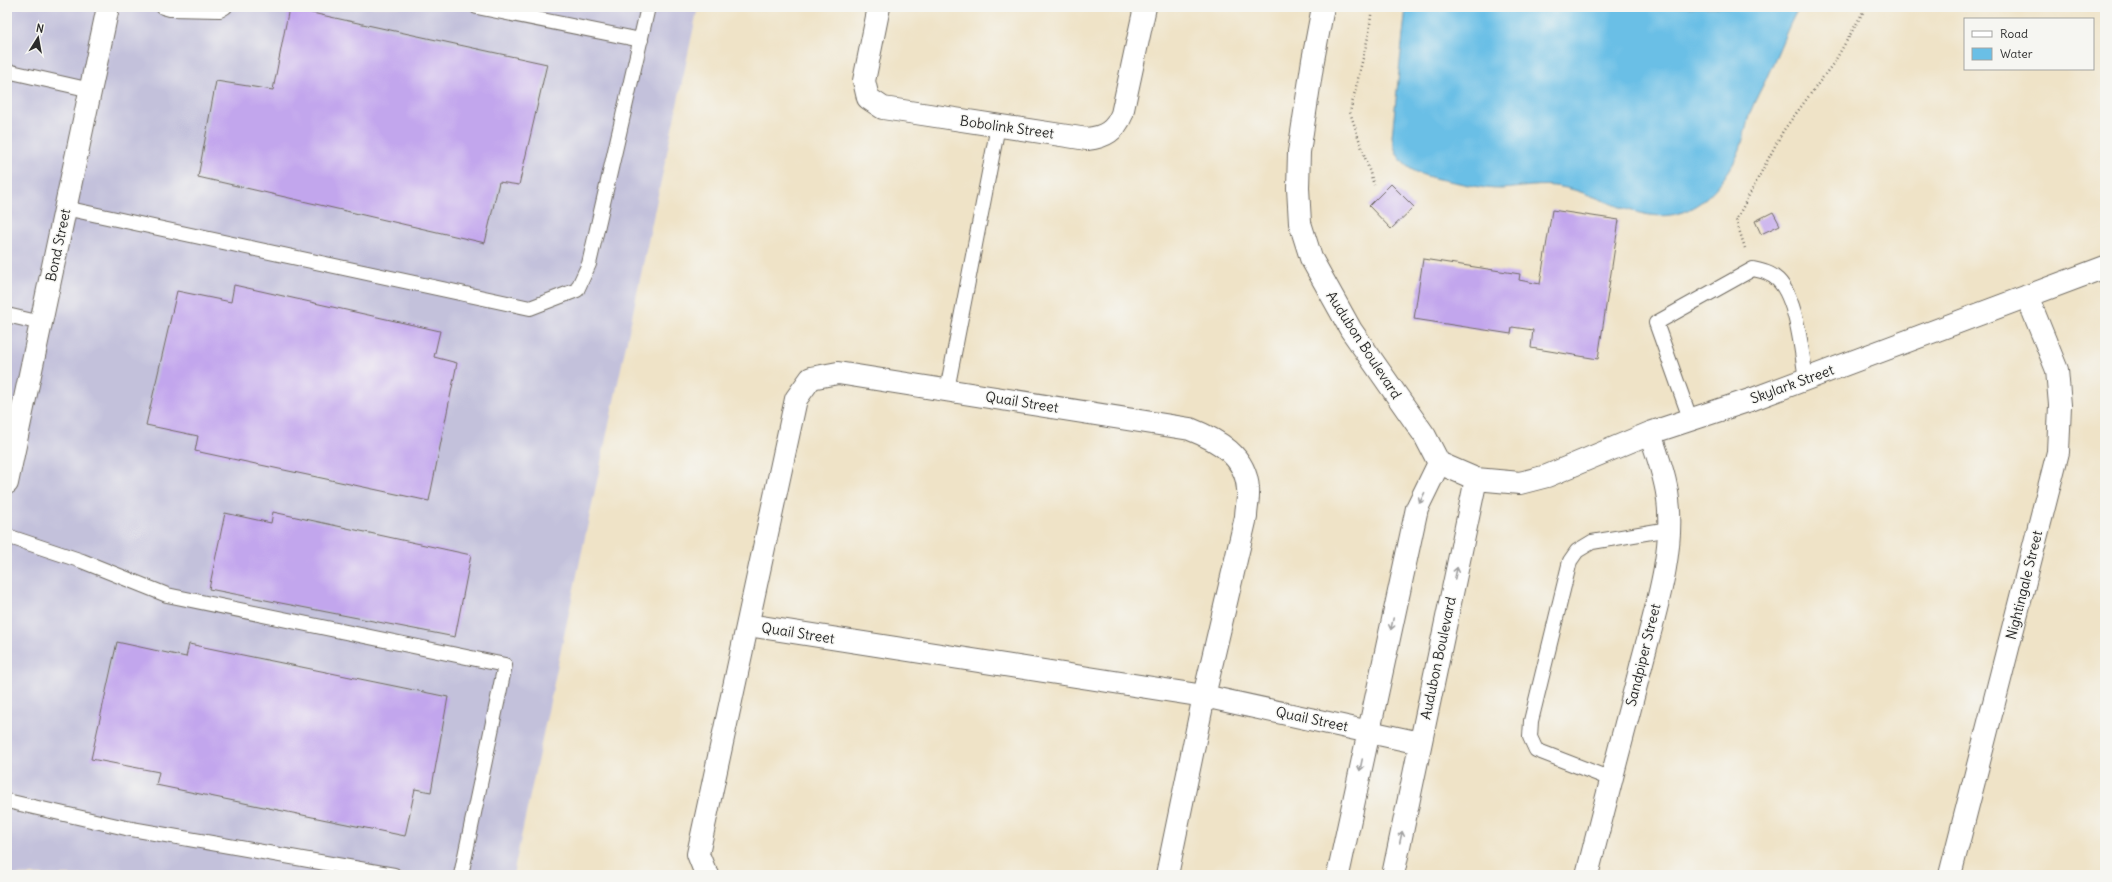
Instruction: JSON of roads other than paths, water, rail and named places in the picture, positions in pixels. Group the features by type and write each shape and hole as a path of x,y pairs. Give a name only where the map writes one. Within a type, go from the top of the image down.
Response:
{"street":[{"name":"Bond Street","path":"7,483 108,7"},
{"name":"Bobolink Street","path":"879,7 864,81 868,98 883,108 1087,139 1098,138 1109,133 1117,125 1122,114 1145,7"},
{"name":"Audubon Boulevard","path":"1323,7 1313,60 1299,152 1298,188 1300,223 1311,258 1329,294 1351,330 1425,436 1440,463"},
{"name":"Skylark Street","path":"1476,479 1520,483 1547,476 1650,433 1691,421 1806,380 2105,267"},
{"name":"Nightingale Street","path":"1950,875 2058,452 2060,405 2057,370 2027,296"},
{"name":"Quail Street","path":"708,875 706,874 698,854 796,399 811,378 838,373 1190,429 1213,438 1229,449 1244,470 1248,489 1246,517 1204,696 1167,875"},
{"name":"Sandpiper Street","path":"1587,875 1654,616 1666,560 1669,528 1668,500 1662,471 1650,433"},
{"path":"1338,875 1368,731 1418,508 1440,463 1476,479"},
{"name":"Audubon Boulevard","path":"1393,875 1476,479"},
{"name":"Quail Street","path":"748,625 1204,696 1420,743"}],"lane":[{"path":"162,7 170,9 220,10 225,7"},
{"path":"477,7 641,40"},
{"path":"65,208 530,308 577,290 590,264 648,7"},
{"path":"7,71 91,90"},
{"path":"947,390 998,126"},
{"path":"1691,421 1656,322 1753,269 1766,272 1778,281 1789,301 1796,320 1806,380"},
{"path":"7,315 41,323"},
{"path":"1612,779 1536,750 1530,737 1531,721 1570,561 1577,551 1592,542 1669,528"},
{"path":"7,536 82,561 167,595 505,665 461,875"},
{"path":"7,801 126,828 394,875"}],"water":[{"path":"1406,7 1799,7 1754,103 1748,118 1740,149 1733,164 1719,185 1707,197 1683,212 1666,216 1648,215 1631,211 1579,191 1561,187 1538,186 1496,189 1425,176 1415,172 1407,166 1400,159 1395,149 1392,136"}]}
